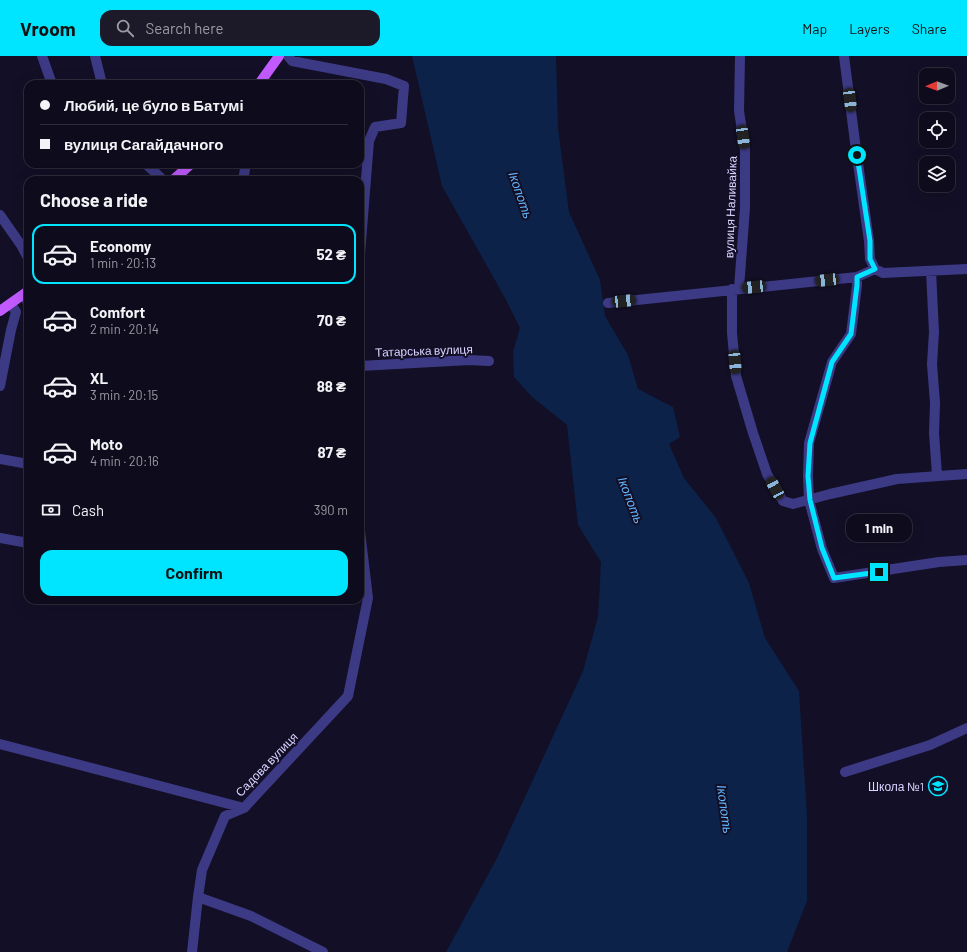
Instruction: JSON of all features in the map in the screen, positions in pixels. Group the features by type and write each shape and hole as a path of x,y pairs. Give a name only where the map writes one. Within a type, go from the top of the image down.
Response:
{"main road":[{"path":"262,80 279,56"},
{"path":"177,176 186,168"},
{"path":"0,312 24,297"}],"street":[{"path":"95,56 101,80"},
{"path":"288,56 292,61 386,79 404,86 401,123 375,127 369,141 364,204"},
{"name":"вулиця Наливайка","path":"740,56 739,111 745,150 745,208 732,333 736,376 767,474 783,501 793,504 830,494 897,480 936,475 967,474"},
{"path":"844,56 870,241 870,259 875,269 883,273 967,269"},
{"path":"46,57 51,80"},
{"path":"150,168 159,176"},
{"path":"0,215 24,251"},
{"path":"608,303 857,277 875,269"},
{"path":"931,271 934,332 932,364 935,403 934,433 936,475"},
{"path":"857,277 851,334 832,362 810,443 808,476 810,500 822,548 834,578 939,562 967,560"},
{"path":"0,386 16,312 12,304"},
{"name":"Татарська вулиця","path":"364,366 469,360 489,361"},
{"path":"0,459 24,463"},
{"path":"0,538 24,542"},
{"name":"Садова вулиця","path":"0,744 244,808 348,696 368,598 364,564"},
{"path":"845,772 930,745 967,728"},
{"path":"192,952 202,870 225,816 244,808"},
{"path":"198,896 251,916 323,952"}],"water":[{"name":"Ікопоть","path":"412,56 556,56 558,128 569,212 600,280 605,316 628,355 638,389 673,407 680,437 669,444 684,478 716,518 749,583 765,638 799,691 807,815 807,901 787,952 446,952 497,858 583,671 598,617 601,562 578,525 567,425 532,397 514,377 513,352 520,328 505,298 442,186"}],"place":[{"name":"Школа №1","path":"938,786"}],"route":[{"path":"857,155 870,241 870,259 875,269 857,277 851,334 832,362 814,423 810,443 808,476 810,500 822,548 834,578 879,572"}]}
